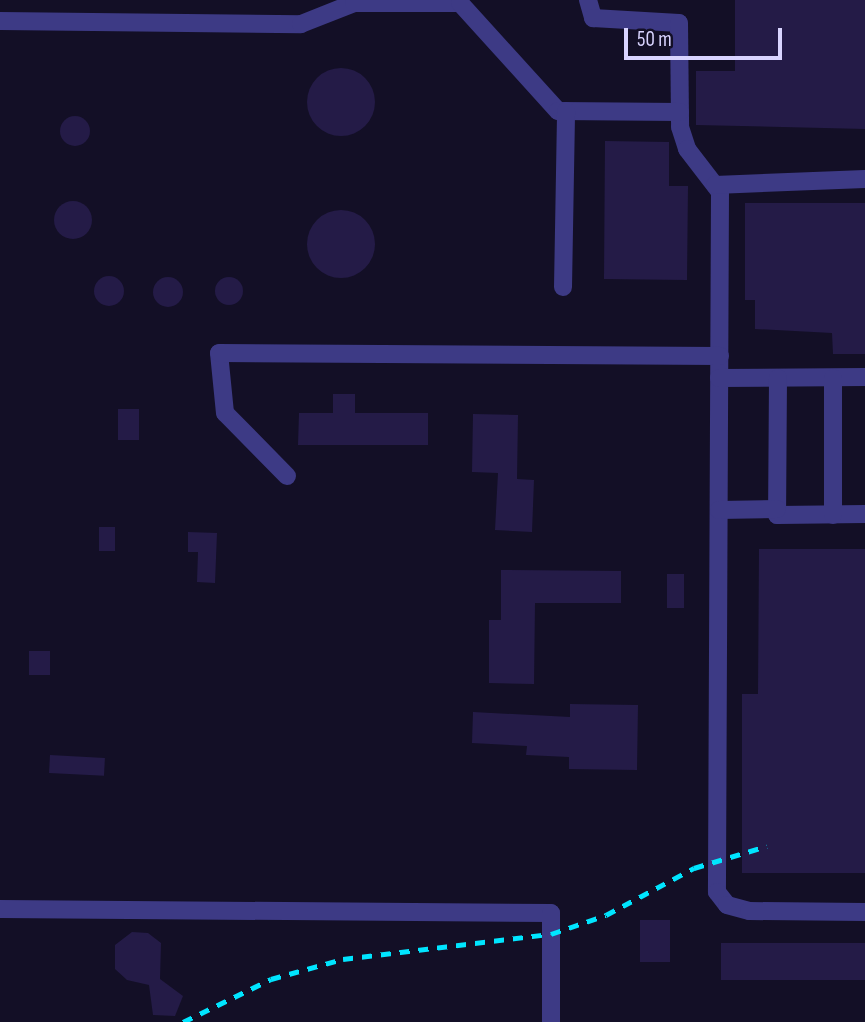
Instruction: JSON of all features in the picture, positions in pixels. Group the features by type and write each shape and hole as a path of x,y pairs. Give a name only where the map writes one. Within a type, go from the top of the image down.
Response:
{"lane":[{"path":"588,0 593,18 679,23 680,112 687,149 715,185 720,356 717,892 727,905 749,911 865,912"},
{"path":"0,21 302,24 354,2 460,3 558,111 680,112"},
{"path":"563,287 566,111"},
{"path":"715,185 865,179"},
{"path":"287,476 225,413 219,353 720,356"},
{"path":"719,378 865,377"},
{"path":"778,378 778,515 865,514"},
{"path":"833,378 833,515"},
{"path":"719,510 778,509"},
{"path":"0,909 551,913 551,1022"}],"building":[{"path":"735,0 865,0 865,129 696,125 696,71 735,71"},
{"path":"348,68 369,83 375,95 373,115 365,126 348,136 334,136 317,126 309,115 307,95 317,78 328,70"},
{"path":"75,116 81,117 89,125 89,137 81,145 75,146 69,145 61,137 60,131 61,125 69,117"},
{"path":"605,141 669,142 669,186 688,186 687,280 604,279"},
{"path":"73,201 87,206 92,220 87,234 73,239 59,234 54,220 59,206"},
{"path":"745,203 865,203 865,354 833,354 832,333 755,329 755,300 745,300"},
{"path":"341,210 354,213 365,220 372,231 375,244 372,257 365,268 354,275 341,278 328,275 317,268 310,257 307,244 310,231 317,220 328,213"},
{"path":"109,276 120,280 124,291 120,302 109,306 98,302 94,291 98,280"},
{"path":"168,277 179,281 183,292 179,303 168,307 157,303 153,292 157,281"},
{"path":"229,277 239,281 243,291 239,301 229,305 219,301 215,291 219,281"},
{"path":"333,394 355,394 355,413 428,413 428,445 298,445 299,413 333,413"},
{"path":"118,409 139,409 139,440 118,440"},
{"path":"473,414 518,415 517,479 534,480 532,532 495,530 498,473 472,472"},
{"path":"99,527 115,527 115,551 99,551"},
{"path":"188,532 217,533 215,583 197,582 198,552 188,552"},
{"path":"759,549 865,549 865,873 742,873 742,694 758,694"},
{"path":"501,570 621,571 621,603 535,603 534,684 489,683 489,620 501,620"},
{"path":"667,574 684,574 684,608 667,608"},
{"path":"29,651 50,651 50,675 29,675"},
{"path":"570,704 638,705 637,770 569,769 569,757 526,755 527,746 472,743 473,712 570,717"},
{"path":"50,755 105,758 104,776 49,773"},
{"path":"640,920 670,920 670,962 640,962"},
{"path":"132,932 148,933 161,943 160,979 183,996 175,1016 153,1015 149,985 127,980 115,969 115,945"},
{"path":"721,943 865,943 865,980 721,980"}],"railway":[{"path":"183,1022 271,979 343,959 551,934 606,915 694,868 767,846"}]}
